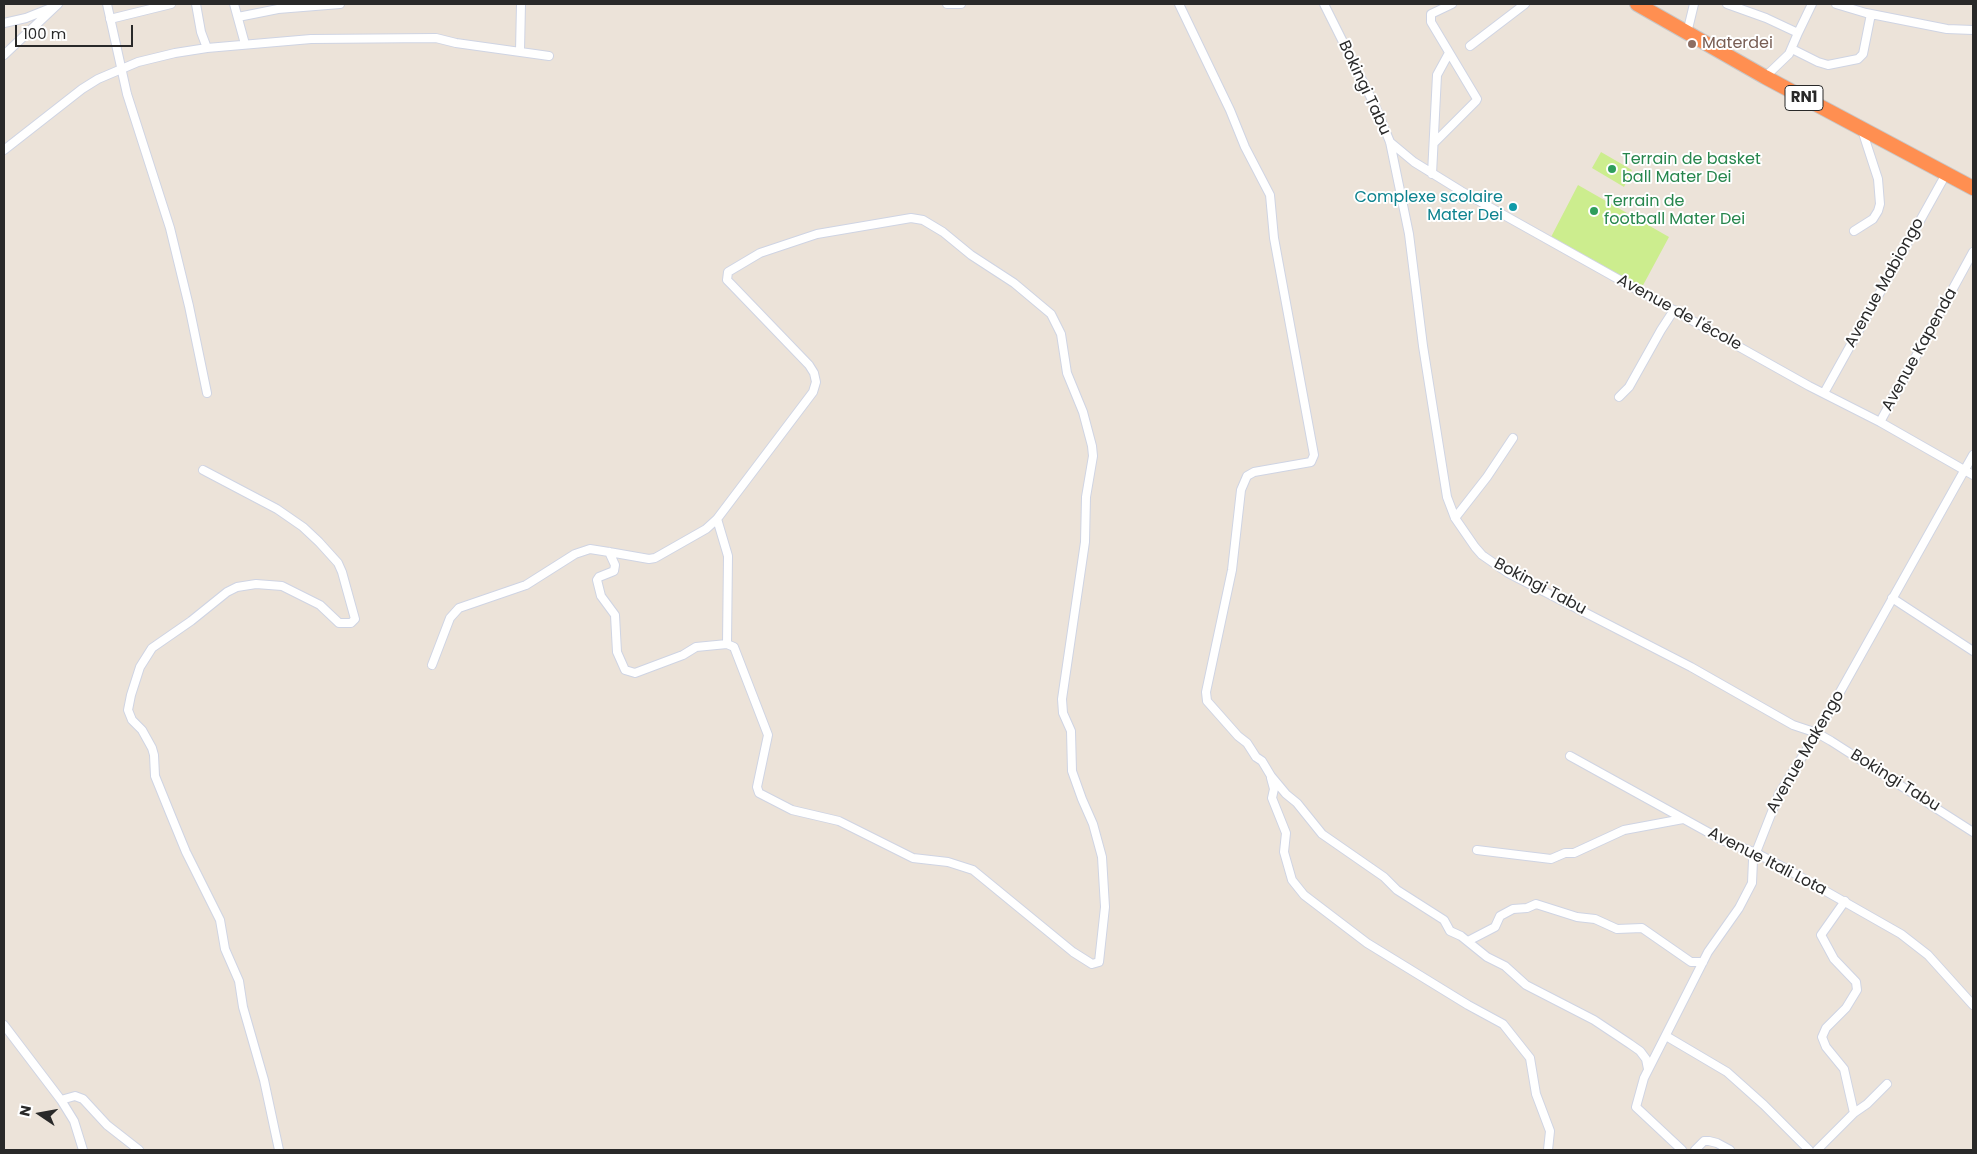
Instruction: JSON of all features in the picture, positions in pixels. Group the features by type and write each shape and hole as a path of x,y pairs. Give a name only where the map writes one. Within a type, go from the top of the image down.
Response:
{"highway":[{"name":"RN1","path":"1637,4 1765,77 1973,188"}],"street":[{"path":"107,4 120,69 133,117 170,228 207,393"},
{"path":"110,19 171,4"},
{"path":"196,4 200,32 207,48"},
{"path":"234,4 246,44"},
{"path":"238,17 278,9 340,4"},
{"path":"520,51 521,4"},
{"path":"947,4 961,4"},
{"path":"1179,4 1230,110 1244,147 1270,195 1274,238 1314,455 1311,462 1254,472 1248,476 1243,485 1239,496 1232,570 1206,692 1208,702 1238,736 1247,743 1256,757 1262,761 1270,776 1274,789 1272,798 1286,833 1284,852 1292,880 1304,895 1367,943 1502,1024 1530,1058 1536,1094 1550,1131 1548,1150"},
{"name":"Bokingi Tabu","path":"1324,4 1376,108 1390,142 1409,234 1423,346 1447,497 1455,518 1475,548 1508,573 1692,667 1793,725 1817,733 1973,832"},
{"path":"1434,143 1477,99 1434,28 1431,17 1431,14 1452,4"},
{"path":"1470,46 1525,4"},
{"path":"1687,33 1694,4"},
{"path":"1727,4 1766,18 1798,33"},
{"path":"1765,77 1792,49 1812,4"},
{"path":"1836,4 1871,14 1947,29 1973,30"},
{"path":"4,23 26,18 57,5"},
{"path":"4,54 57,5"},
{"path":"1792,49 1828,65 1858,59 1863,54 1871,14"},
{"path":"4,150 82,89 98,79 138,62 175,52 312,39 436,38 456,43 549,56"},
{"path":"1432,174 1437,75 1450,53"},
{"path":"1854,231 1873,219 1880,204 1878,179 1862,130"},
{"name":"Avenue de l'école","path":"1390,142 1432,174 1517,223 1973,475"},
{"name":"Avenue Mabiongo","path":"1824,393 1946,174"},
{"path":"432,665 450,618 459,608 526,585 575,554 590,550 609,552 643,558 655,558 706,530 813,392 816,382 814,373 728,280 728,272 745,261 781,245 817,234 918,219 932,225 971,255 1014,283 1051,314 1061,334 1066,373 1083,412 1092,446 1093,456 1086,500 1085,542 1062,699 1063,713 1071,731 1072,771 1092,822 1102,857 1105,907 1099,962 1092,964 1075,954 973,870 948,862 913,858 839,821 792,810 759,793 757,787 768,735 734,647 728,644 696,647 683,655 635,673 625,670 617,652 615,615 601,596 597,580 614,570 615,566 609,552"},
{"name":"Avenue Kapenda","path":"1880,422 1973,252"},
{"path":"1619,397 1629,387 1660,330 1674,310"},
{"path":"1455,518 1487,477 1513,438"},
{"name":"Avenue Makengo","path":"1682,1150 1670,1141 1636,1107 1648,1068 1703,962 1739,908 1752,884 1753,860 1779,794 1817,733 1973,456"},
{"path":"203,470 277,509 319,542 338,563 355,618 351,623 340,623 320,606 282,586 256,584 236,587 152,648 140,667 128,710 132,720 142,730 152,748 156,776 170,813 186,852 220,920 225,949 239,981 243,1007 264,1080 279,1150"},
{"path":"717,518 728,556 728,644"},
{"path":"1892,598 1973,651"},
{"name":"Avenue Itali Lota","path":"1570,756 1722,840 1756,853 1845,901 1900,934 1928,955 1973,1005"},
{"path":"1270,776 1297,803 1322,834 1382,876 1397,890 1444,920 1449,929 1468,941 1486,957 1505,966 1526,986 1616,1033 1640,1052 1646,1059 1648,1068"},
{"path":"1477,850 1553,859 1565,853 1574,854 1624,830 1683,819"},
{"path":"1845,901 1821,935 1834,959 1856,982 1857,990 1846,1008 1826,1028 1822,1038 1826,1047 1844,1069 1854,1113"},
{"path":"1468,941 1496,927 1500,916 1512,910 1527,908 1536,904 1578,917 1595,919 1617,929 1642,928 1691,962 1703,962"},
{"path":"4,1024 62,1100 74,1121 83,1150"},
{"path":"1666,1036 1727,1072 1764,1104 1809,1150"},
{"path":"1817,1150 1854,1113 1887,1084"},
{"path":"62,1100 73,1096 82,1099 106,1125 139,1150"},
{"path":"1695,1150 1704,1141 1709,1140 1730,1150"},
{"path":"1669,1150 1670,1141"}],"green space":[{"name":"Terrain de basket ball Mater Dei","path":"1601,152 1632,170 1624,187 1592,168"},
{"name":"Terrain de football Mater Dei","path":"1578,185 1669,237 1641,289 1550,239"}],"place":[{"name":"Materdei","path":"1692,44"},
{"name":"Terrain de basket ball Mater Dei","path":"1612,169"},
{"name":"Complexe scolaire Mater Dei","path":"1513,207"},
{"name":"Terrain de football Mater Dei","path":"1594,211"}]}
